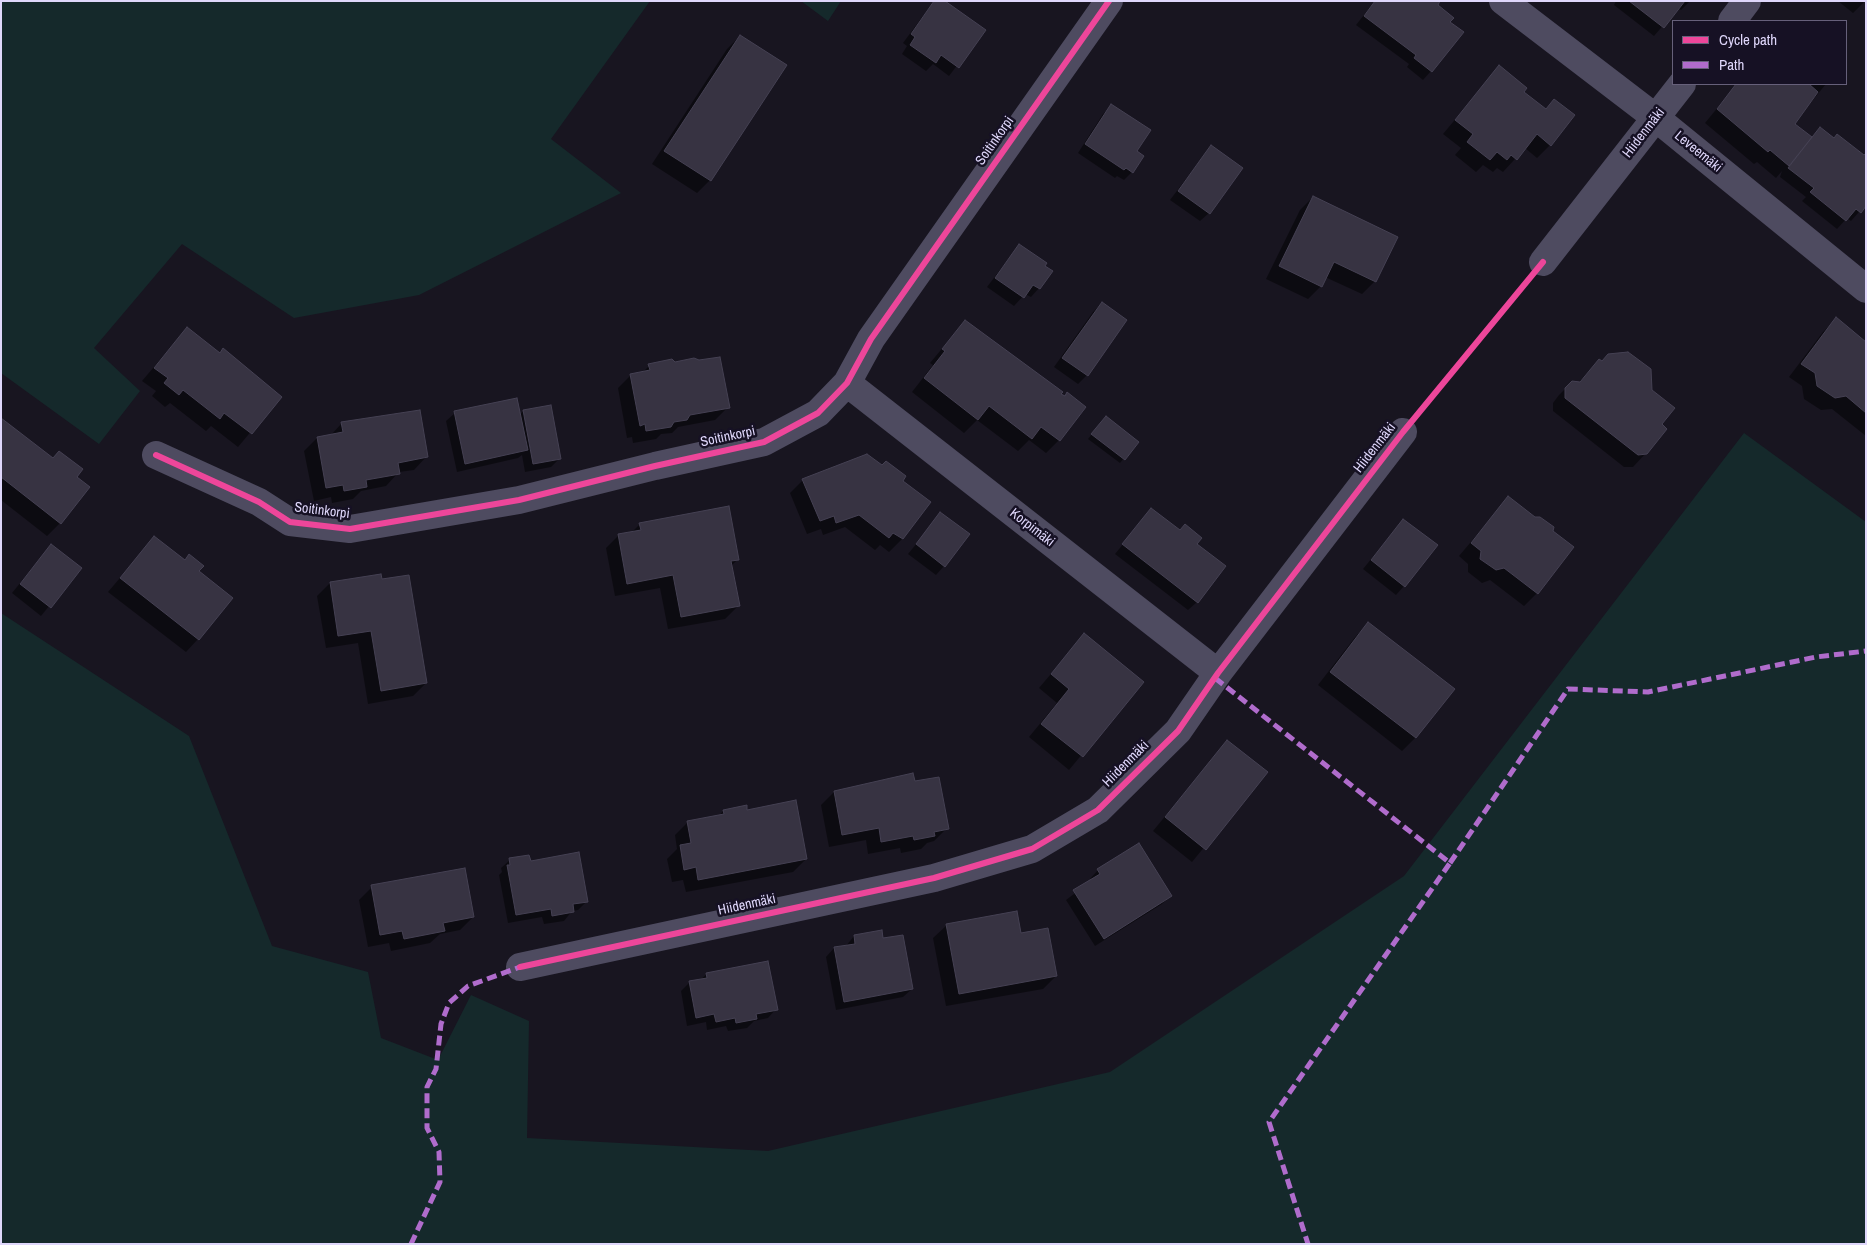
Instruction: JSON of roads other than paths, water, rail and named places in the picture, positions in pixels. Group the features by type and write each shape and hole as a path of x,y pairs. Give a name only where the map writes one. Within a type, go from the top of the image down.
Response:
{"street":[{"name":"Soitinkorpi","path":"156,455 259,502 290,522 350,529 519,500 655,466 764,442 818,413 847,384 871,339 1109,1"},
{"name":"Leveemäki","path":"1504,1 1656,118 1866,288"},
{"path":"1733,20 1747,1"},
{"name":"Hiidenmäki","path":"1543,262 1681,85"},
{"name":"Korpimäki","path":"847,384 1218,673"},
{"name":"Hiidenmäki","path":"520,967 934,878 1032,850 1098,810 1178,731 1218,673 1403,432"}]}
